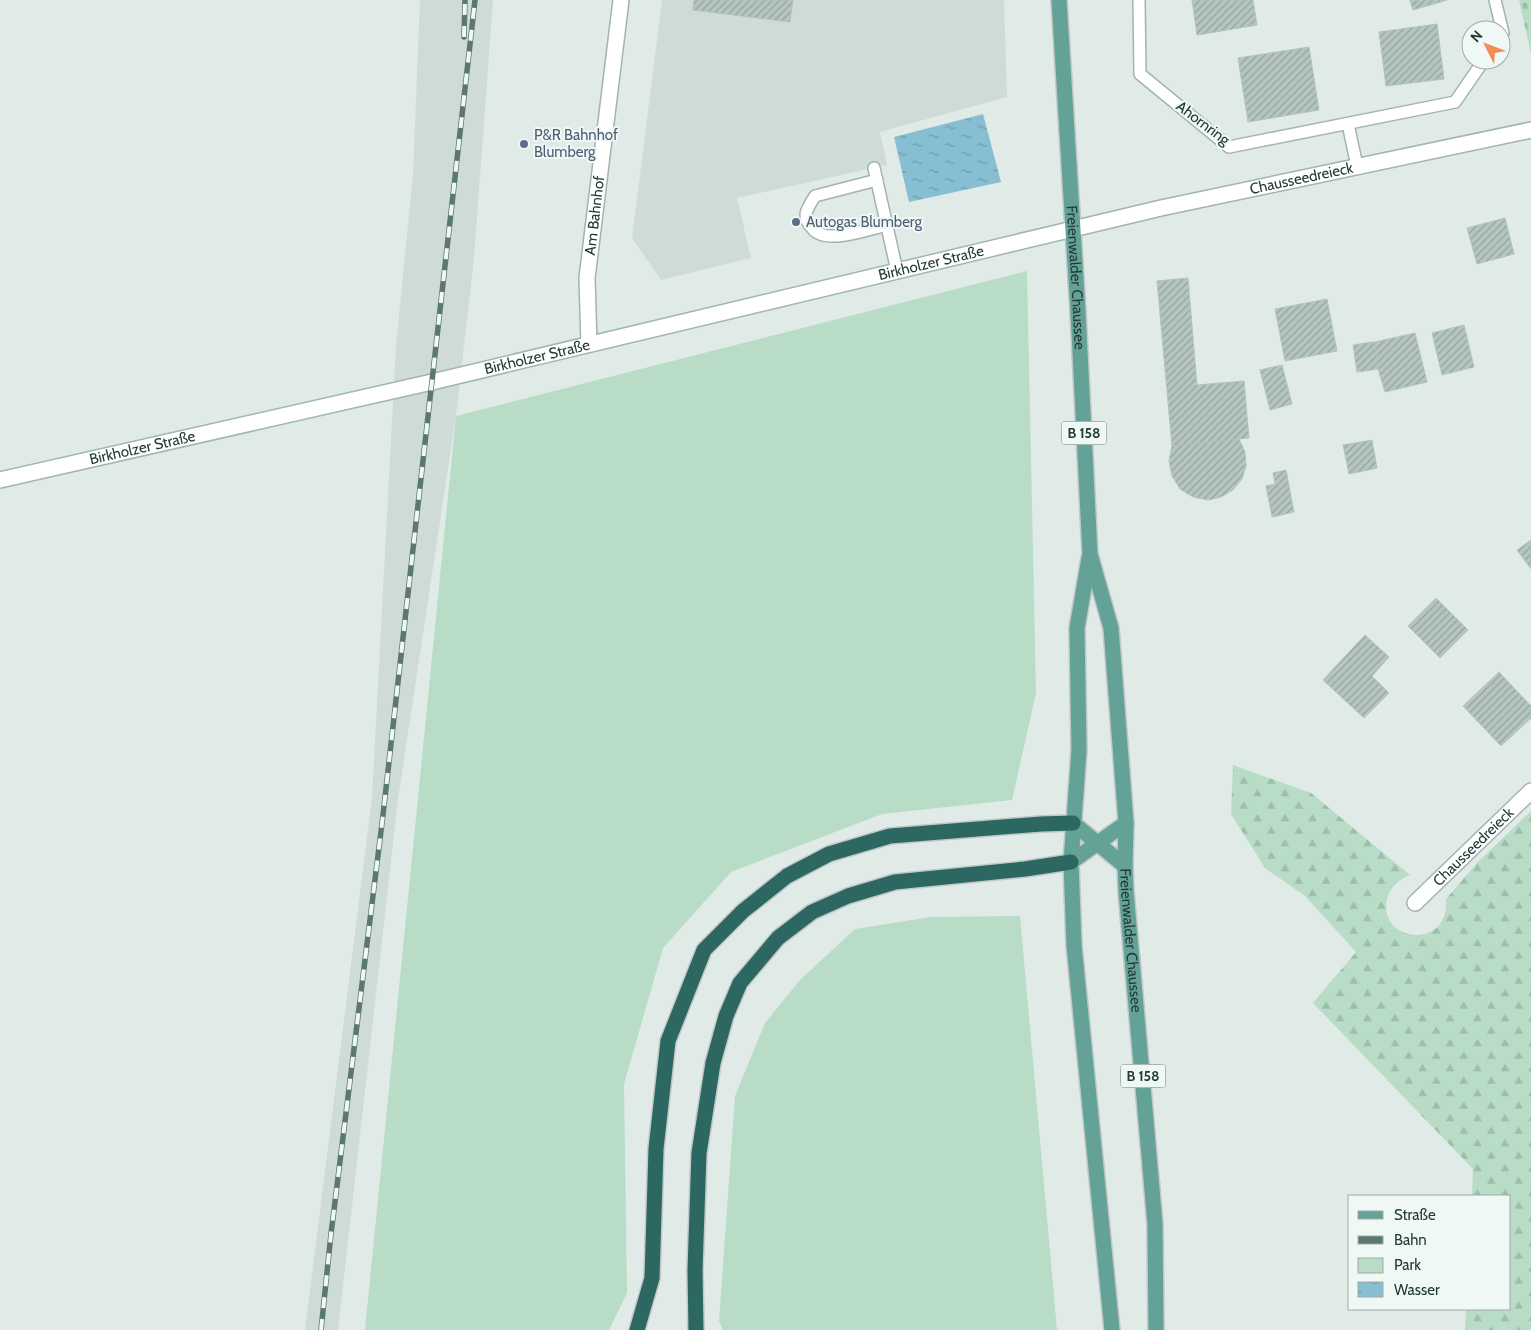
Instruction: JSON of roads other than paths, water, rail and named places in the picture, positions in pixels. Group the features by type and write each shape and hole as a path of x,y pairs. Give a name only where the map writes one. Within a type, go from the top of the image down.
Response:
{"highway":[{"path":"637,1330 652,1278 656,1149 668,1041 704,950 743,911 787,876 829,854 890,836 1041,824 1073,824"},
{"path":"696,1330 695,1270 700,1153 713,1063 726,1016 740,983 778,938 812,912 848,896 895,882 1025,869 1071,862"}],"main road":[{"name":"Am Bahnhof","path":"589,344 587,278 621,0"},
{"name":"Freienwalder Chaussee","path":"1059,0 1090,554 1111,628 1126,823 1125,866 1155,1224 1156,1330"},
{"name":"Chausseedreieck","path":"1073,229 1161,208 1531,130"},
{"name":"Birkholzer Straße","path":"0,480 414,386 1073,229"},
{"name":"Freienwalder Chaussee","path":"1090,554 1076,628 1079,750 1071,862 1074,945 1112,1330"},
{"name":"Chausseedreieck","path":"1415,903 1531,791"},
{"path":"1071,862 1126,823"},
{"path":"1073,824 1125,866"}],"lane":[{"name":"Ahornring","path":"1140,0 1140,74 1230,147 1455,102 1477,70"},
{"path":"1495,0 1500,20"},
{"path":"1348,124 1357,166"},
{"path":"874,168 897,271"},
{"path":"877,180 815,196 806,213 808,223 814,231 828,236 840,237 886,225"}],"water":[{"path":"983,114 1001,182 909,202 894,137"}],"railway":[{"path":"464,37 465,0"},
{"path":"321,1330 331,1234 383,815 475,0"}],"place":[{"name":"P&R Bahnhof Blumberg","path":"524,144"},
{"name":"Autogas Blumberg","path":"796,222"}]}
